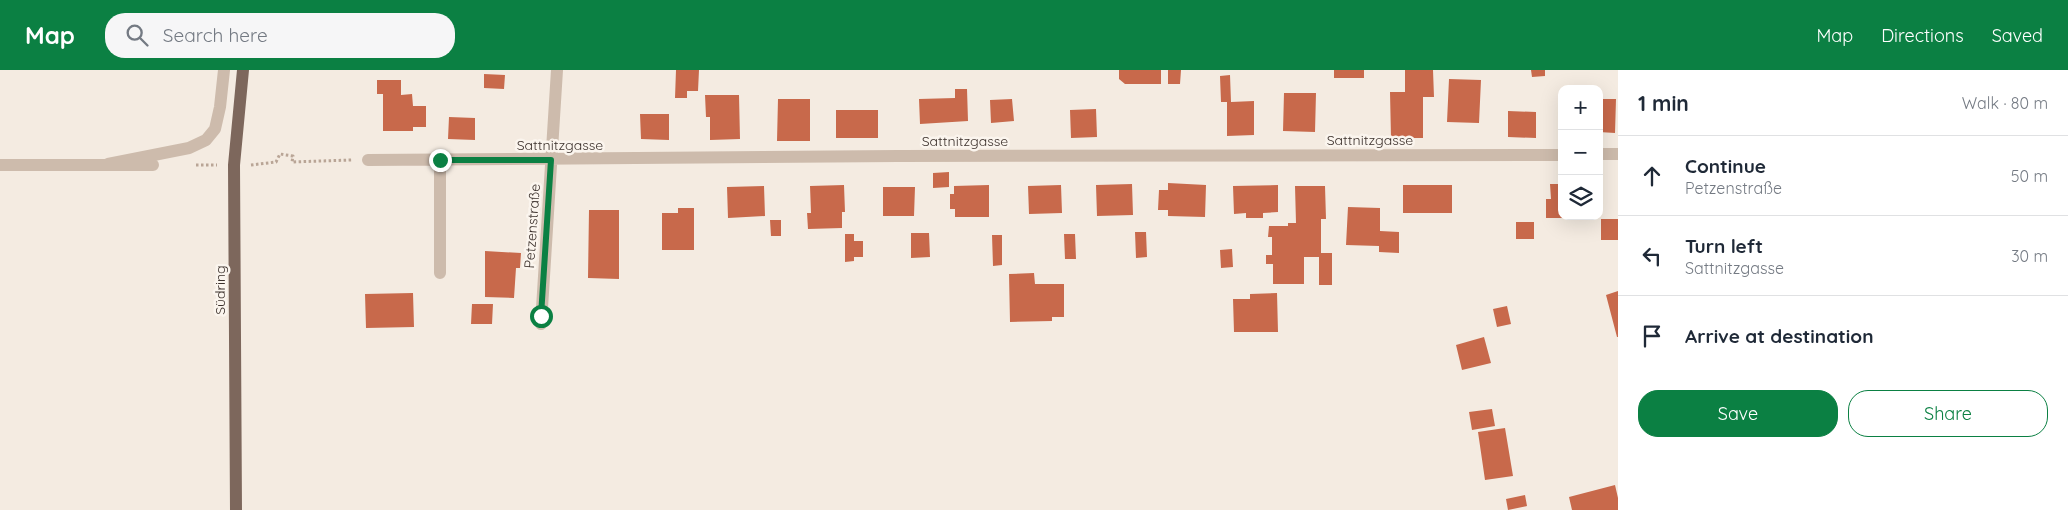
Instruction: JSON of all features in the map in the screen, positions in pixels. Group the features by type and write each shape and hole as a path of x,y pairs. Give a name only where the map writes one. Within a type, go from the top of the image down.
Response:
{"main road":[{"name":"Südring","path":"236,510 234,165 243,70"}],"street":[{"path":"108,164 190,148 206,140 215,129 220,108 224,70"},
{"name":"Petzenstraße","path":"540,324 557,70"},
{"name":"Sattnitzgasse","path":"368,160 1558,154"},
{"path":"1603,154 1618,154"},
{"path":"440,160 440,273"},
{"path":"0,165 153,165"}],"path":[{"path":"253,165 276,162 280,154 293,156 292,162 368,160"}],"building":[{"path":"676,70 699,70 698,91 687,91 687,98 675,98"},
{"path":"1119,70 1161,70 1161,84 1125,84 1119,79"},
{"path":"1168,70 1181,70 1180,84 1168,84"},
{"path":"1334,70 1364,70 1364,78 1334,78"},
{"path":"1405,70 1433,70 1434,97 1423,97 1423,138 1391,138 1390,92 1405,92"},
{"path":"1531,70 1545,70 1545,76 1532,77"},
{"path":"484,74 505,75 504,89 484,88"},
{"path":"1230,75 1231,102 1254,101 1254,135 1227,136 1227,102 1221,102 1220,76"},
{"path":"1449,79 1481,80 1479,123 1447,122"},
{"path":"377,80 401,80 401,95 412,94 413,106 426,106 426,127 413,127 413,131 383,131 383,94 377,94"},
{"path":"955,89 967,89 968,121 920,124 919,99 955,98"},
{"path":"1284,93 1316,93 1315,132 1283,131"},
{"path":"705,95 739,95 740,139 710,140 710,117 706,117"},
{"path":"778,99 810,99 810,141 777,141"},
{"path":"1012,99 1014,121 991,123 990,100"},
{"path":"1603,99 1616,99 1615,133 1603,132"},
{"path":"1096,109 1097,137 1071,138 1070,110"},
{"path":"836,110 878,110 878,138 836,138"},
{"path":"1508,111 1536,112 1536,138 1508,137"},
{"path":"640,114 669,114 669,140 641,139"},
{"path":"449,117 475,118 475,140 448,139"},
{"path":"949,172 949,187 933,188 933,173"},
{"path":"1168,183 1206,185 1205,217 1168,216 1168,210 1158,210 1159,190 1168,190"},
{"path":"1132,184 1133,215 1097,216 1096,185"},
{"path":"1550,184 1558,184 1558,218 1546,218 1546,199 1551,199"},
{"path":"844,185 845,212 842,212 842,228 808,229 807,213 811,213 810,186"},
{"path":"989,185 989,217 955,217 955,209 950,209 950,194 954,194 954,186"},
{"path":"1061,185 1062,213 1029,214 1028,186"},
{"path":"1278,185 1278,212 1263,213 1263,218 1246,218 1246,213 1234,214 1233,186"},
{"path":"1403,185 1452,185 1452,213 1403,213"},
{"path":"764,186 765,216 728,218 727,187"},
{"path":"1295,186 1325,186 1326,219 1321,219 1321,253 1332,253 1332,285 1319,285 1319,257 1304,257 1304,284 1273,284 1273,264 1266,264 1266,255 1272,255 1272,237 1268,237 1269,226 1288,226 1288,223 1296,223"},
{"path":"883,187 915,187 914,216 883,216"},
{"path":"1348,207 1380,208 1380,231 1399,232 1399,253 1379,252 1379,246 1346,245"},
{"path":"678,208 694,208 694,250 662,250 662,213 678,213"},
{"path":"589,210 619,210 619,279 588,278"},
{"path":"1618,219 1618,240 1601,240 1601,220"},
{"path":"770,220 781,220 781,236 771,236"},
{"path":"1516,222 1534,222 1534,239 1516,239"},
{"path":"1135,232 1146,232 1147,257 1136,258"},
{"path":"911,233 929,233 930,257 911,258"},
{"path":"845,234 854,234 854,241 863,241 863,257 854,257 854,261 845,262"},
{"path":"1064,234 1075,234 1076,259 1065,259"},
{"path":"992,235 1002,235 1002,265 993,266"},
{"path":"1232,249 1233,267 1221,268 1220,250"},
{"path":"485,251 521,253 520,268 516,268 514,298 485,297"},
{"path":"1034,273 1035,284 1064,284 1064,317 1052,317 1052,321 1010,322 1009,274"},
{"path":"1618,291 1618,337 1617,337 1606,295"},
{"path":"413,293 414,327 366,328 365,294"},
{"path":"1277,293 1278,332 1234,332 1233,299 1250,299 1250,294"},
{"path":"472,304 493,304 492,324 471,324"},
{"path":"1507,306 1511,324 1497,327 1493,309"},
{"path":"1484,337 1491,363 1462,370 1456,345"},
{"path":"1492,409 1495,426 1472,430 1469,412"},
{"path":"1505,428 1513,476 1485,480 1478,432"},
{"path":"1615,485 1618,510 1572,510 1569,497"},
{"path":"1525,495 1527,506 1508,510 1506,499"}],"route":[{"path":"440,160 551,160 541,316"}]}
